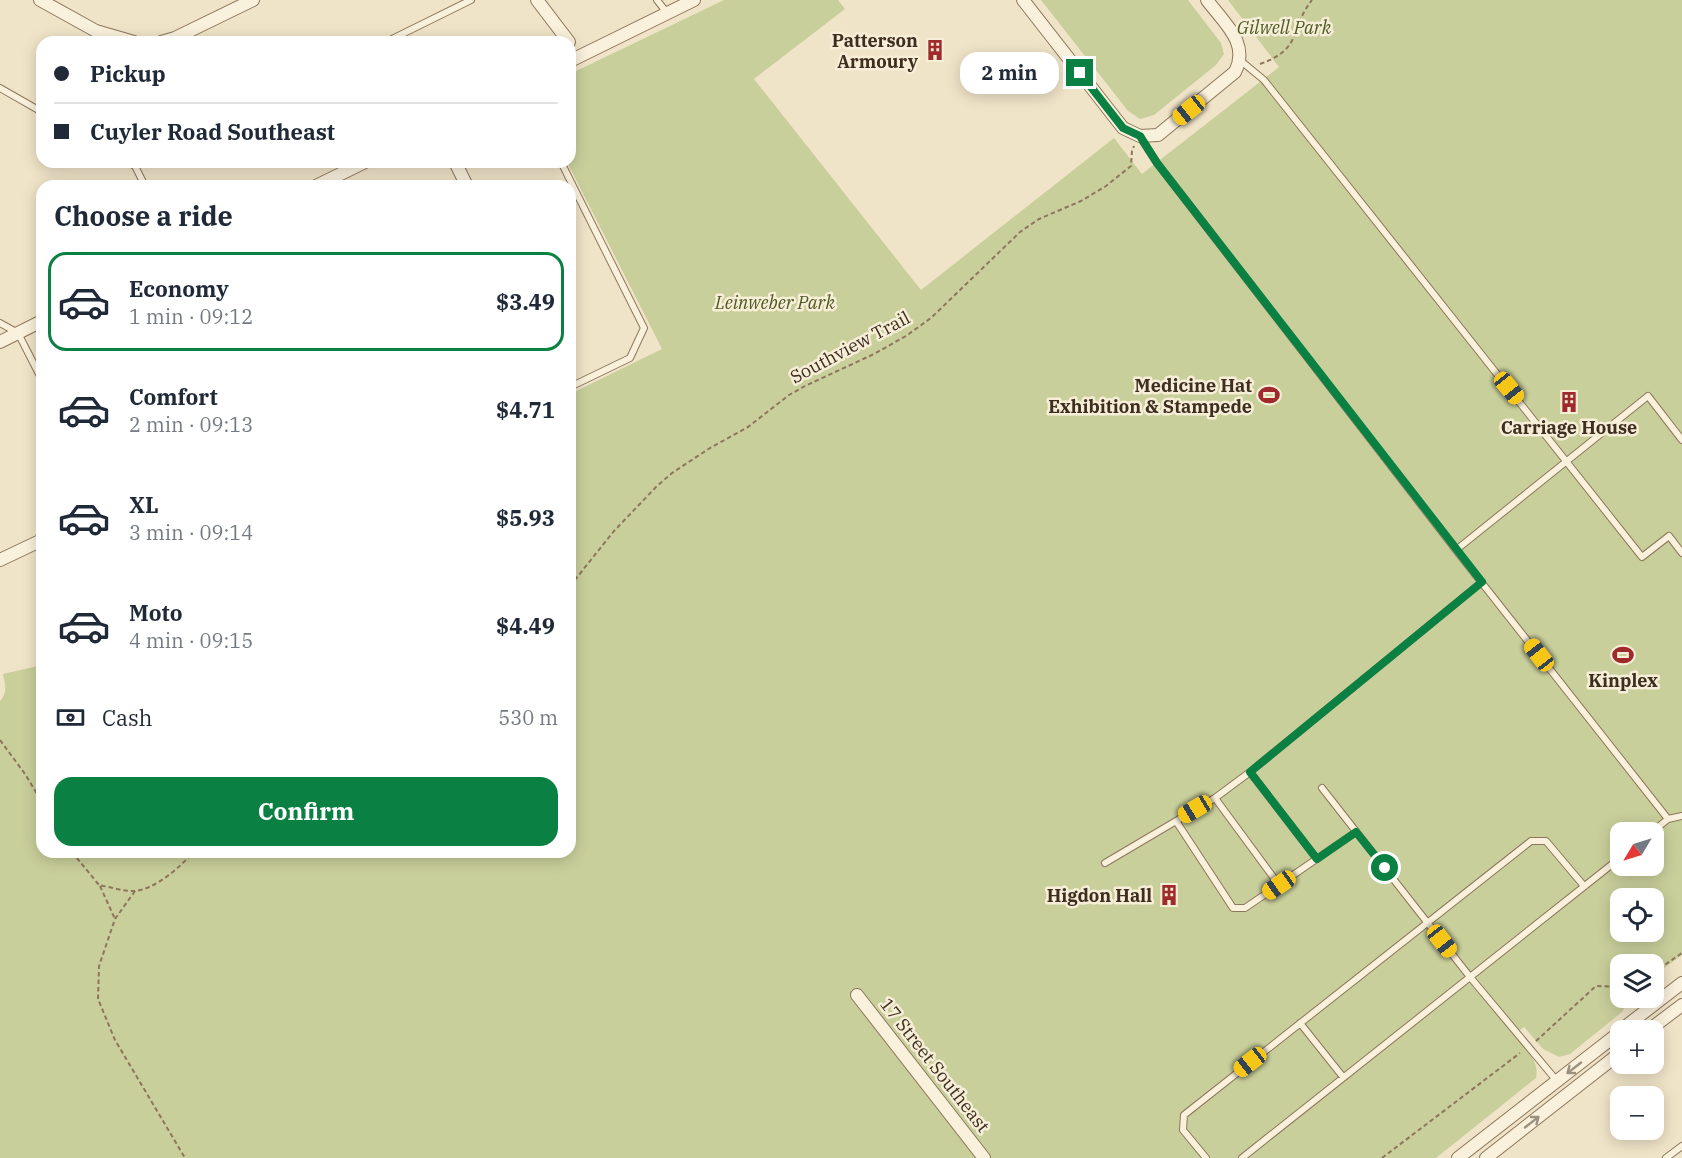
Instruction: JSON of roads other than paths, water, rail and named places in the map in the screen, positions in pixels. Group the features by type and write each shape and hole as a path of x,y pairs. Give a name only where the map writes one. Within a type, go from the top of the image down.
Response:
{"street":[{"path":"40,0 96,31 113,36"},
{"path":"179,36 240,3 253,0"},
{"path":"537,0 564,36"},
{"path":"576,58 694,0"},
{"path":"1023,0 1123,128 1140,136 1158,135 1235,72 1241,61 1239,42 1207,0"},
{"path":"328,180 353,168"},
{"path":"0,342 36,324"},
{"path":"0,560 36,543"},
{"path":"1635,1020 1682,983"},
{"name":"17 Street Southeast","path":"857,995 984,1158"},
{"path":"1662,1020 1682,1005"},
{"path":"1458,1158 1610,1040"},
{"path":"1486,1158 1610,1061"}],"lane":[{"path":"398,36 471,0"},
{"path":"657,0 667,13"},
{"path":"1241,61 1264,80 1642,558 1669,536 1682,553"},
{"path":"0,88 36,109"},
{"path":"1140,136 1157,163 1456,550 1668,819"},
{"path":"576,192 644,328 630,358 576,384"},
{"path":"0,323 18,333 36,368"},
{"path":"1456,550 1648,396 1682,440"},
{"path":"1105,863 1215,798 1250,772 1482,582"},
{"path":"1250,772 1317,859"},
{"path":"1322,788 1470,977 1557,1081"},
{"path":"1215,798 1279,885"},
{"path":"1664,822 1682,816"},
{"path":"1176,821 1233,908 1245,909 1356,832"},
{"path":"1206,1158 1183,1130 1184,1115 1531,841 1546,841 1584,886"},
{"path":"1242,1158 1610,866"},
{"path":"1300,1023 1343,1077"},
{"path":"1666,1158 1682,1146"}],"place":[{"name":"Patterson Armoury","path":"935,50"},
{"name":"Medicine Hat Exhibition & Stampede","path":"1269,395"},
{"name":"Carriage House","path":"1569,402"},
{"name":"Kinplex","path":"1623,655"},
{"name":"Higdon Hall","path":"1169,895"}],"park label":[{"name":"Gilwell Park","path":"1284,27"},
{"name":"Leinweber Park","path":"775,302"}]}
